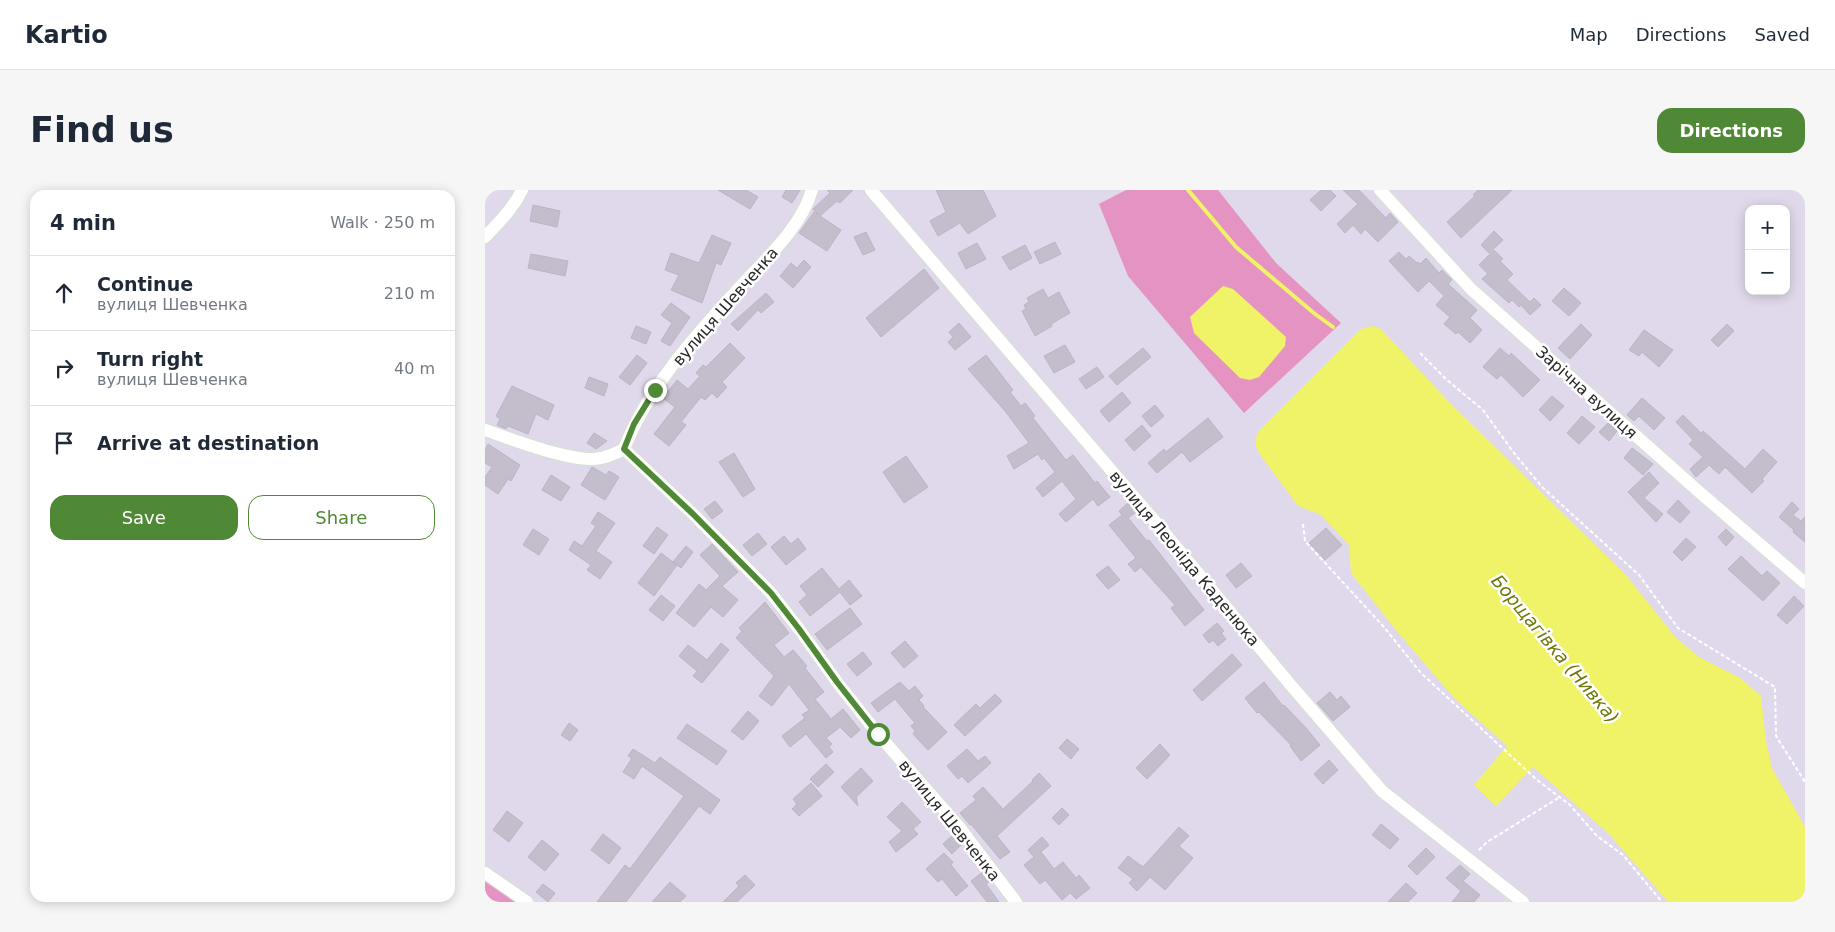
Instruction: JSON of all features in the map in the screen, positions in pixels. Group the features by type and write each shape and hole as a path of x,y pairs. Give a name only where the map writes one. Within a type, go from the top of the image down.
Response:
{"street":[{"path":"485,237 506,215 517,201 522,190"},
{"name":"вулиця Шевченка","path":"812,190 807,207 786,236 709,321 655,390 634,424 624,449 693,514 771,593 837,682 884,741 960,828 1016,902"},
{"name":"вулиця Леоніда Каденюка","path":"871,190 1147,511 1283,676 1382,791 1523,902"},
{"name":"Зарічна вулиця","path":"1380,190 1471,289 1697,490 1805,583"},
{"path":"485,430 572,457 595,459 613,455 624,449"},
{"path":"485,873 527,902"}],"path":[{"path":"1420,353 1447,380 1483,410 1542,488 1639,576 1678,628 1775,687 1776,736 1805,782"},
{"path":"1303,524 1305,541 1383,626 1421,673 1537,780 1570,805 1597,836 1623,855 1662,902"},
{"path":"1469,860 1487,842 1560,797"}],"shaded area":[{"path":"1126,190 1218,190 1276,263 1341,323 1244,413 1128,276 1099,204"},
{"path":"485,877 521,902 485,902"}],"water":[{"path":"1223,286 1233,289 1286,337 1285,346 1259,377 1250,380 1240,378 1194,333 1190,317"},
{"path":"1373,326 1381,329 1451,404 1626,575 1676,638 1699,657 1740,678 1761,696 1766,741 1772,768 1805,827 1805,902 1668,902 1608,833 1533,767 1496,806 1474,785 1507,746 1454,698 1395,629 1351,573 1349,545 1321,515 1298,506 1259,453 1255,443 1258,432 1361,329"}],"building":[{"path":"718,190 746,190 758,197 750,209"},
{"path":"786,190 800,190 792,203 782,197"},
{"path":"827,190 853,190 840,203 837,201 820,216 841,230 827,251 799,233 814,212 819,215 813,209 830,193"},
{"path":"936,190 983,190 996,216 968,234 960,223 938,236 930,221 946,212"},
{"path":"1321,190 1330,190 1336,196 1321,211 1310,200"},
{"path":"1343,190 1359,190 1386,218 1390,213 1398,222 1378,242 1365,229 1361,234 1353,225 1345,233 1337,224 1358,204"},
{"path":"1478,190 1512,190 1461,238 1447,222 1475,196 1473,195"},
{"path":"533,205 560,211 557,227 530,221"},
{"path":"1494,231 1503,240 1489,253 1481,245"},
{"path":"866,232 875,250 863,255 854,237"},
{"path":"712,235 731,243 721,265 716,263 702,303 671,290 679,275 665,270 671,253 699,263"},
{"path":"1055,242 1061,254 1040,264 1034,252"},
{"path":"977,243 986,259 966,269 958,253"},
{"path":"1025,245 1032,258 1010,270 1002,257"},
{"path":"1494,250 1503,259 1500,261 1513,274 1507,280 1530,302 1534,298 1541,305 1530,315 1521,305 1519,307 1512,300 1509,303 1482,279 1488,274 1479,265"},
{"path":"1399,252 1406,259 1409,256 1420,264 1426,258 1439,273 1442,270 1452,280 1448,284 1477,310 1470,318 1482,330 1470,343 1458,332 1456,334 1444,324 1450,317 1436,305 1444,296 1429,281 1418,292 1389,261"},
{"path":"531,254 568,261 565,276 528,268"},
{"path":"804,260 811,267 793,288 780,276 791,263 797,268"},
{"path":"924,269 939,288 881,337 866,318"},
{"path":"1564,288 1581,303 1569,316 1552,301"},
{"path":"1043,289 1048,298 1059,292 1070,313 1035,336 1022,311 1026,309 1024,305 1029,302 1027,298"},
{"path":"766,293 774,302 761,313 758,310 738,331 731,324"},
{"path":"671,303 690,317 670,346 661,341 672,323 661,315"},
{"path":"959,323 971,337 955,350 948,342 953,337 949,332"},
{"path":"1581,324 1592,335 1570,359 1558,348"},
{"path":"1727,324 1734,331 1718,347 1711,340"},
{"path":"636,326 651,332 646,344 631,338"},
{"path":"1644,330 1673,350 1659,367 1642,352 1639,356 1629,350"},
{"path":"730,343 745,358 722,382 727,387 717,398 712,393 705,400 701,397 681,422 686,425 669,446 654,434 675,407 663,398 677,380 688,389 700,376 696,373 703,365 706,367"},
{"path":"1065,345 1075,362 1054,373 1044,356"},
{"path":"1143,348 1151,357 1117,385 1109,376"},
{"path":"1500,348 1509,356 1511,353 1540,380 1523,397 1501,375 1497,379 1483,367"},
{"path":"637,355 647,363 630,385 619,377"},
{"path":"986,355 1013,390 1010,392 1021,406 1025,403 1035,416 1033,418 1066,460 1073,455 1095,483 1097,481 1110,497 1098,506 1093,499 1066,522 1059,514 1076,499 1062,481 1043,497 1036,488 1055,472 1044,458 1042,460 1038,454 1014,469 1007,456 1029,443 1005,411 968,369"},
{"path":"1097,367 1104,377 1086,389 1079,379"},
{"path":"589,377 608,384 604,396 585,388"},
{"path":"512,386 554,405 548,420 536,414 528,434 508,426 506,429 497,425 500,419 496,416"},
{"path":"1122,392 1131,403 1109,422 1100,411"},
{"path":"1552,396 1564,406 1550,421 1539,410"},
{"path":"1642,398 1665,418 1654,430 1639,416 1634,421 1627,415"},
{"path":"1155,405 1164,416 1151,427 1142,416"},
{"path":"1683,415 1701,433 1703,431 1745,469 1763,449 1777,462 1762,479 1764,481 1752,493 1725,467 1719,474 1709,465 1696,477 1690,469 1703,457 1689,444 1693,440 1676,422"},
{"path":"1582,416 1595,427 1579,444 1567,433"},
{"path":"1208,418 1223,437 1190,462 1182,452 1157,473 1148,463 1164,449 1166,452"},
{"path":"1608,423 1617,431 1609,441 1599,432"},
{"path":"1142,425 1151,436 1134,451 1125,440"},
{"path":"594,433 607,441 596,449 587,443"},
{"path":"488,444 520,465 511,481 508,479 498,494 485,485 485,477 492,467 485,463 485,450"},
{"path":"1632,448 1653,464 1643,475 1624,458"},
{"path":"734,453 755,489 743,497 719,462"},
{"path":"906,456 928,487 904,503 883,472"},
{"path":"592,467 606,475 609,471 619,477 605,500 581,485"},
{"path":"1649,472 1659,483 1644,498 1663,514 1656,522 1628,492"},
{"path":"551,475 570,487 561,501 542,490"},
{"path":"1678,500 1690,512 1680,523 1667,512"},
{"path":"715,501 723,511 712,519 704,509"},
{"path":"1792,502 1799,509 1793,515 1801,521 1805,517 1805,542 1779,517"},
{"path":"1128,503 1136,512 1128,518 1147,541 1149,540 1204,610 1185,626 1171,608 1175,605 1141,567 1135,572 1128,564 1136,558 1109,525 1122,515 1119,511"},
{"path":"598,512 615,523 596,551 612,562 600,579 587,570 591,565 569,550 574,541 582,546 596,526 591,523"},
{"path":"657,527 668,535 654,554 643,546"},
{"path":"1326,528 1342,545 1325,560 1309,543"},
{"path":"533,529 549,539 539,555 523,545"},
{"path":"1726,529 1734,537 1726,546 1718,537"},
{"path":"758,533 767,544 752,556 743,545"},
{"path":"784,536 791,544 798,538 806,549 786,565 771,547"},
{"path":"1686,538 1696,547 1682,561 1673,552"},
{"path":"712,544 738,572 722,586 738,600 723,617 711,607 694,627 676,613 699,584 706,590 720,576 700,555"},
{"path":"686,546 693,552 681,568 673,562"},
{"path":"661,553 677,565 654,596 638,583"},
{"path":"1741,556 1762,576 1767,571 1780,583 1763,601 1728,569"},
{"path":"1241,563 1252,576 1236,588 1226,575"},
{"path":"1108,566 1120,580 1108,589 1096,575"},
{"path":"822,568 839,589 849,580 862,596 850,605 840,592 810,616 799,602 807,595 800,586"},
{"path":"661,595 675,606 663,621 649,610"},
{"path":"1794,596 1804,606 1787,624 1777,615"},
{"path":"765,602 789,633 774,645 784,657 793,650 807,666 805,668 824,692 815,699 831,719 843,709 860,730 851,738 840,727 826,738 832,744 829,747 833,752 826,758 806,734 790,747 782,736 805,718 802,715 809,710 789,684 772,706 759,696 774,676 736,638 742,631 739,628"},
{"path":"850,608 862,624 827,650 815,634"},
{"path":"1217,623 1224,631 1221,633 1226,639 1218,646 1213,640 1209,643 1203,635"},
{"path":"905,641 918,656 904,668 891,653"},
{"path":"721,643 729,650 702,683 693,676 697,671 679,656 688,645 707,660"},
{"path":"863,652 872,664 857,676 847,664"},
{"path":"1232,654 1242,665 1202,701 1193,690"},
{"path":"900,682 909,691 915,686 923,696 919,700 923,707 947,732 928,750 913,734 915,731 911,726 915,723 895,699 878,712 871,703"},
{"path":"1264,682 1283,706 1306,728 1320,745 1301,761 1291,745 1259,712 1257,713 1245,698"},
{"path":"1330,692 1337,700 1341,696 1350,707 1333,721 1317,703"},
{"path":"995,694 1002,701 965,736 954,725 976,704 980,708"},
{"path":"748,711 759,721 743,740 731,731"},
{"path":"569,723 578,730 570,741 561,735"},
{"path":"687,724 727,751 717,765 677,738"},
{"path":"1067,739 1079,749 1071,759 1059,748"},
{"path":"1160,744 1170,755 1147,779 1136,768"},
{"path":"633,749 655,763 660,757 720,800 710,814 699,806 626,902 597,902 625,865 630,869 684,796 642,766 634,779 623,772 632,758 628,756"},
{"path":"967,749 978,761 985,756 991,763 968,783 962,776 958,779 947,766"},
{"path":"1329,760 1338,770 1323,784 1314,774"},
{"path":"826,764 834,772 818,787 810,779"},
{"path":"861,768 873,781 856,797 858,806 841,787"},
{"path":"1039,773 1051,786 997,836 1010,852 1000,859 960,813 976,800 973,796 983,787 1003,809"},
{"path":"811,783 822,796 799,816 792,809 797,804 793,799"},
{"path":"902,802 921,822 913,829 918,834 896,852 889,842 902,831 887,817"},
{"path":"1062,808 1069,815 1059,825 1052,818"},
{"path":"507,811 523,823 509,842 493,830"},
{"path":"1381,824 1399,839 1390,849 1372,835"},
{"path":"1179,827 1189,836 1179,846 1193,858 1165,890 1150,877 1137,891 1129,883 1133,879 1118,868 1128,856 1143,867"},
{"path":"603,834 621,848 609,864 591,850"},
{"path":"954,834 962,844 952,854 943,844"},
{"path":"1042,837 1049,845 1041,852 1054,869 1063,862 1076,878 1079,875 1090,888 1076,899 1070,893 1062,900 1045,880 1040,884 1024,865 1034,857 1028,850"},
{"path":"542,840 559,854 545,871 528,857"},
{"path":"1426,848 1435,857 1417,875 1408,866"},
{"path":"944,853 953,862 951,865 968,886 956,896 942,879 938,882 926,869"},
{"path":"1460,865 1470,874 1463,881 1480,895 1474,902 1452,902 1461,891 1446,878"},
{"path":"983,872 990,881 986,884 999,902 987,902 971,881"},
{"path":"745,875 755,885 737,902 723,902 739,886 736,883"},
{"path":"670,882 686,896 680,902 652,902"},
{"path":"1406,883 1417,893 1408,902 1388,902"},
{"path":"543,884 555,893 548,902 536,892"}],"waterway":[{"name":"Борщагівка (Нивка)","path":"1188,190 1236,247 1333,327"}],"route":[{"path":"655,390 634,424 624,449 693,514 771,593 878,734"}]}
